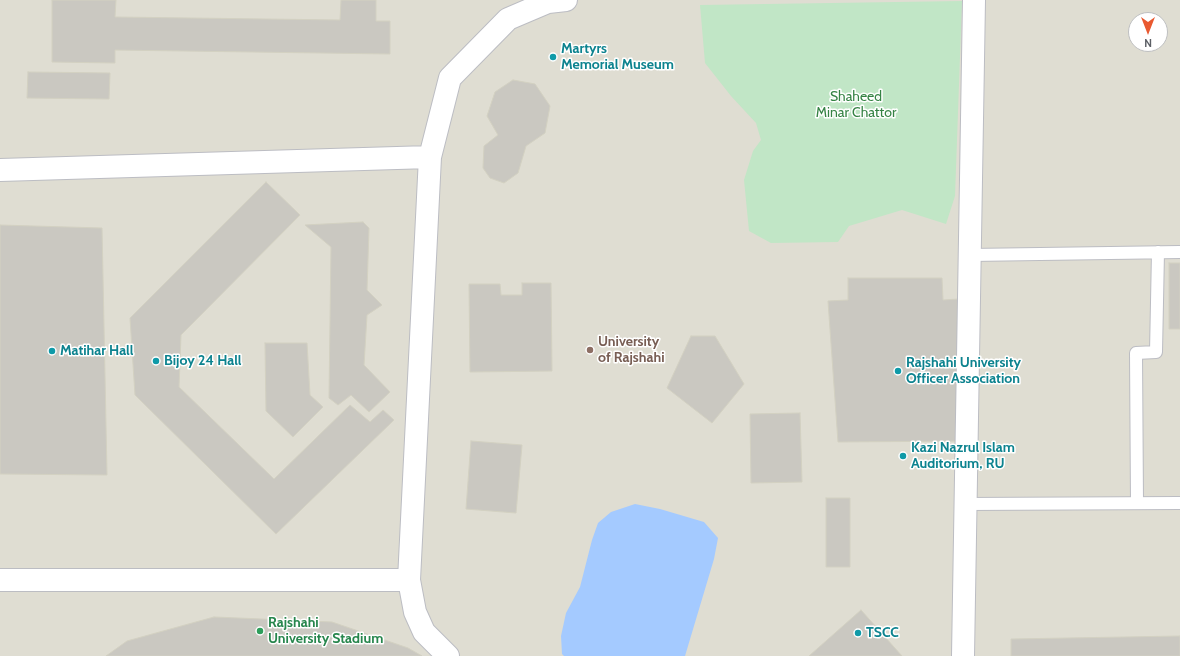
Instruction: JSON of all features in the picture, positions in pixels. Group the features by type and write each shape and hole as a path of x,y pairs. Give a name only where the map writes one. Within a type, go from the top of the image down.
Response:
{"street":[{"path":"448,656 424,632 415,612 409,580 430,157 450,78 508,19 548,2 566,0"},
{"path":"963,656 974,0"},
{"path":"0,170 430,157"},
{"path":"0,580 409,580"}],"lane":[{"path":"1137,503 1136,353 1156,352 1158,252"},
{"path":"970,255 1180,252"},
{"path":"965,504 1180,503"}],"shaded area":[{"name":"University of Rajshahi","path":"0,0 1180,0 1180,656 0,656"}],"green space":[{"name":"Shaheed Minar Chattor","path":"962,1 955,196 946,224 902,210 849,226 838,242 771,243 749,231 744,180 753,151 761,140 756,123 731,96 705,63 700,5"}],"water":[{"path":"635,504 660,509 704,522 718,538 714,559 685,656 564,656 562,654 561,636 566,613 580,587 598,523 611,512"}],"building":[{"path":"52,0 116,0 115,17 340,20 341,0 376,0 376,21 390,21 390,54 115,50 115,63 52,62"},
{"path":"28,72 110,73 109,99 27,98"},
{"path":"513,80 535,84 550,106 545,133 526,146 518,173 504,183 490,178 483,168 484,146 498,135 487,116 495,92"},
{"name":"Bijoy 24 Hall","path":"266,182 300,215 181,335 179,387 274,479 350,405 370,422 383,410 394,420 276,534 135,395 130,318"},
{"path":"363,222 369,228 367,290 382,305 367,315 364,365 390,392 369,412 351,395 338,405 329,398 331,247 305,225"},
{"name":"Matihar Hall","path":"0,225 102,228 107,475 0,474"},
{"path":"1169,263 1180,263 1180,329 1169,329"},
{"name":"Rajshahi University Officer Association","path":"848,278 942,278 943,300 959,299 965,441 838,442 828,301 848,300"},
{"path":"522,283 551,283 552,371 470,372 469,284 500,284 501,295 522,295"},
{"path":"691,336 715,336 744,384 712,423 667,388"},
{"path":"265,343 307,343 310,395 323,407 293,437 266,411"},
{"path":"800,413 802,482 751,483 750,414"},
{"path":"471,441 522,445 516,513 466,509"},
{"path":"826,498 850,498 850,567 826,567"},
{"name":"TSCC","path":"861,610 902,656 809,656"},
{"name":"Rajshahi University Stadium","path":"214,617 332,622 408,648 422,656 106,656 127,641"},
{"path":"1180,636 1180,656 1011,656 1011,639"}],"place":[{"name":"Martyrs Memorial Museum","path":"553,57"},
{"name":"University of Rajshahi","path":"590,350"},
{"name":"Matihar Hall","path":"52,351"},
{"name":"Bijoy 24 Hall","path":"156,361"},
{"name":"Rajshahi University Officer Association","path":"898,371"},
{"name":"Kazi Nazrul Islam Auditorium, RU","path":"903,456"},
{"name":"Rajshahi University Stadium","path":"260,631"},
{"name":"TSCC","path":"858,633"}]}
